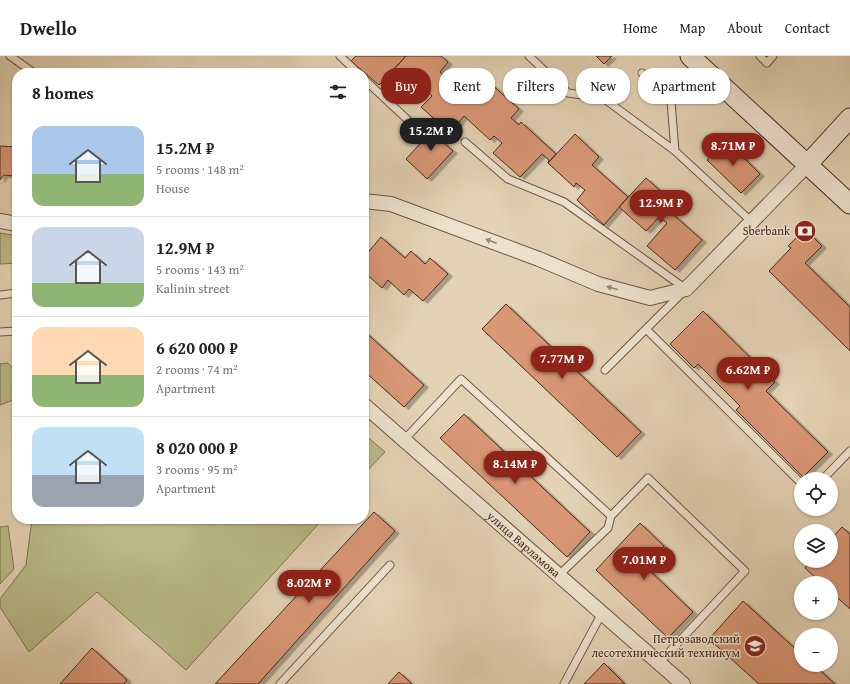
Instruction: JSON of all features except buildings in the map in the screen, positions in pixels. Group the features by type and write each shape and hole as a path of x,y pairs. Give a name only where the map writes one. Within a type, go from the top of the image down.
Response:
{"main road":[{"path":"690,56 850,204"},
{"path":"807,164 850,118"}],"street":[{"path":"369,202 391,204 539,259 598,284 650,298 686,289 807,164"},
{"path":"0,221 12,223"},
{"name":"улица Варламова","path":"369,409 683,684"}],"lane":[{"path":"10,56 27,68"},
{"path":"340,56 353,68"},
{"path":"529,56 568,93 603,98 675,151 752,222"},
{"path":"760,56 767,62 773,56"},
{"path":"369,84 410,122"},
{"path":"671,104 675,151"},
{"path":"465,142 508,179 564,202 686,289 605,370"},
{"path":"0,295 12,294"},
{"path":"646,329 794,476"},
{"path":"0,332 12,331"},
{"path":"404,440 461,379 611,516"},
{"path":"830,472 850,451"},
{"path":"559,576 608,528 611,516 648,478 745,571 659,663"},
{"path":"280,684 390,565"},
{"path":"564,684 602,613"}],"green space":[{"path":"0,233 12,235 12,263 0,264"},
{"path":"8,363 12,367 12,400 0,405 0,364"},
{"path":"369,438 385,452 369,469"},
{"path":"31,524 318,524 186,670 97,592 29,652 0,607 0,599 26,565"},
{"path":"8,526 14,569 0,584 0,527"}],"place":[{"name":"Sberbank","path":"805,231"},
{"name":"Петрозаводский лесотехнический техникум","path":"755,646"}]}
